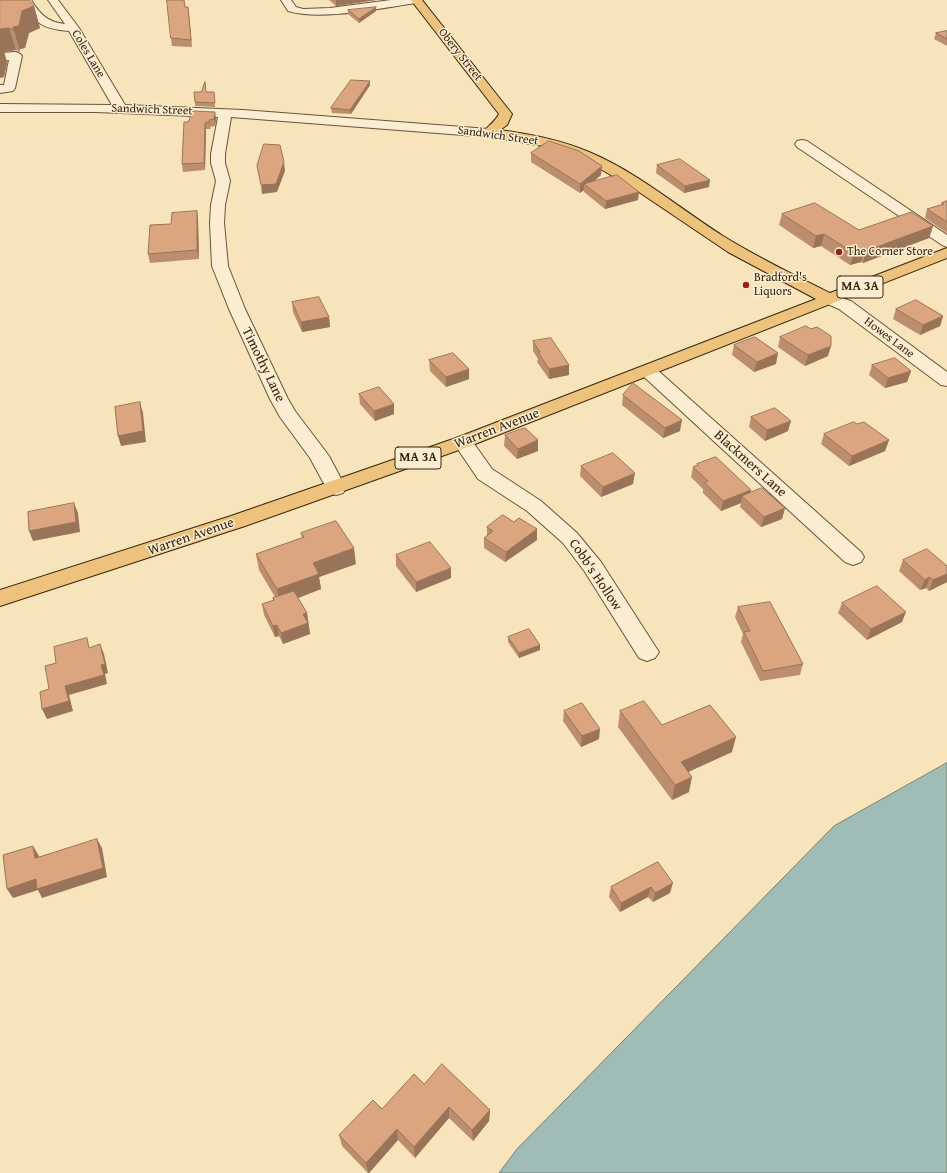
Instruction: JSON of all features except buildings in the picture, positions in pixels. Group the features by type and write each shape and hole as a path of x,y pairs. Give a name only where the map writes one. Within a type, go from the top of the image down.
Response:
{"main road":[{"name":"Obery Street","path":"416,0 503,111 520,129"},
{"path":"489,133 504,120 506,114 503,111"},
{"name":"Sandwich Street","path":"489,133 520,129 604,164 648,191 723,242 829,299"},
{"name":"MA 3A","path":"829,299 947,252"},
{"name":"Warren Avenue","path":"0,598 129,558 336,488 463,442 829,299"}],"street":[{"path":"26,0 42,23 51,26 72,28"},
{"name":"Coles Lane","path":"53,0 72,28 121,109"},
{"path":"286,0 292,9 302,12 347,4 416,0"},
{"path":"0,50 18,49 9,88 0,89"},
{"path":"0,57 16,56"},
{"name":"Sandwich Street","path":"0,108 121,109 225,113 298,117 489,133"},
{"name":"Timothy Lane","path":"225,113 218,154 218,163 223,181 218,205 217,231 218,254 223,276 256,352 287,413 319,456 336,488"},
{"path":"802,144 947,242"},
{"name":"Howes Lane","path":"829,299 845,305 947,381"},
{"name":"Blackmers Lane","path":"648,371 853,557"},
{"name":"Cobb's Hollow","path":"463,442 485,474 534,506 570,538 593,568 647,652"}],"water":[{"path":"947,763 947,1173 499,1173 517,1149 834,826"}],"place":[{"name":"The Corner Store","path":"839,252"},
{"name":"Bradford's Liquors","path":"746,285"}]}
